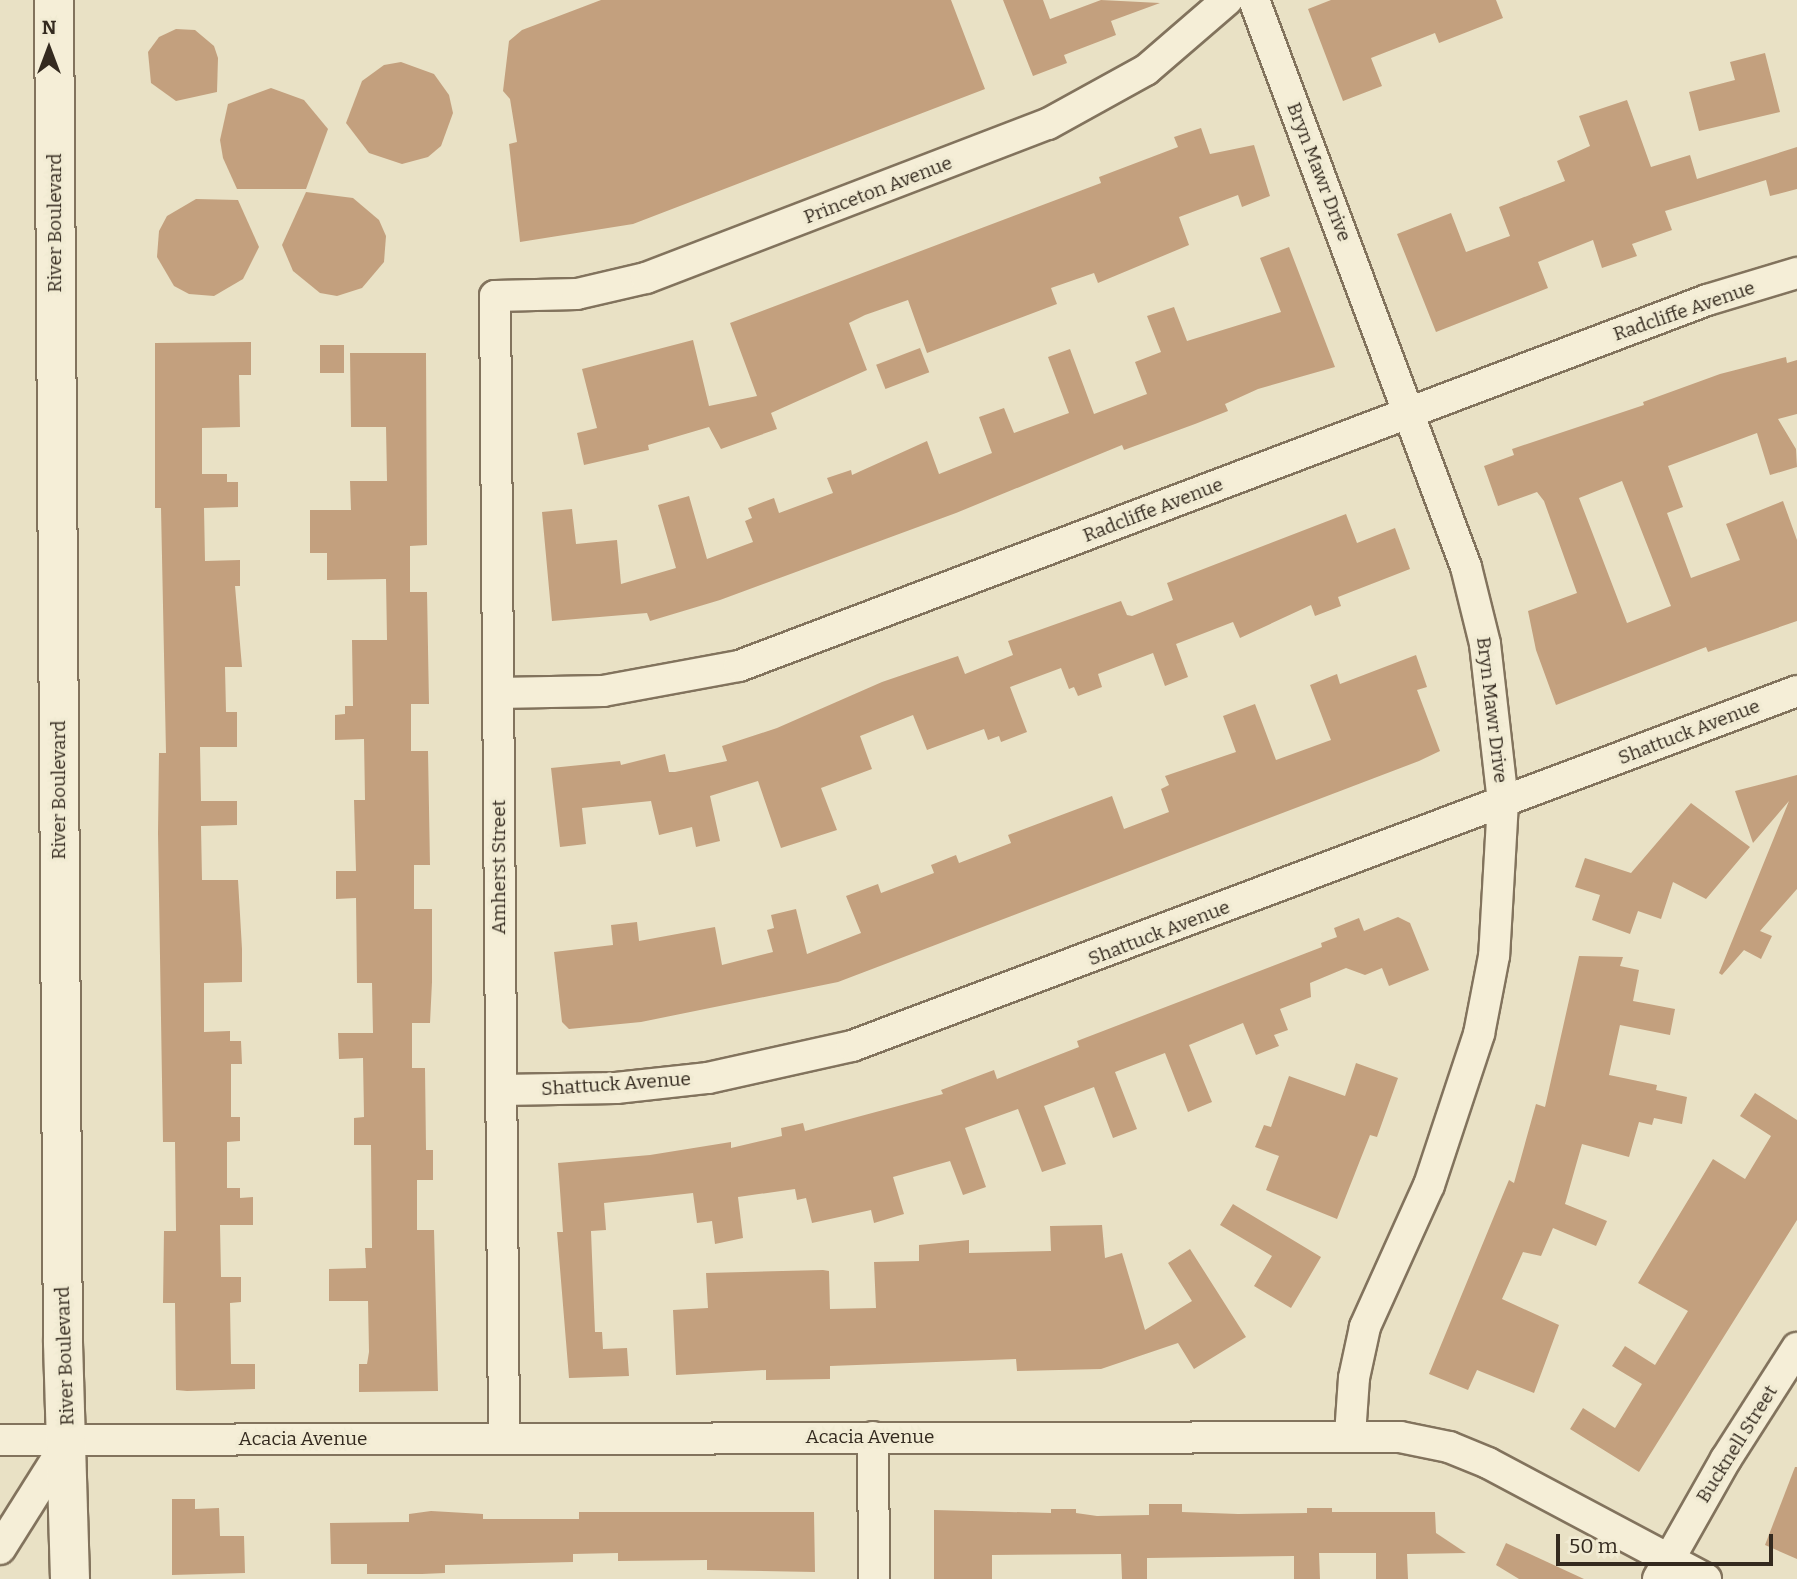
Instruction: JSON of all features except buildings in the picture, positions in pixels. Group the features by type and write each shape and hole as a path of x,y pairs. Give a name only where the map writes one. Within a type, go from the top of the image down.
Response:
{"main road":[{"name":"River Boulevard","path":"54,0 70,1579"}],"street":[{"name":"Princeton Avenue","path":"495,296 577,294 646,278 1048,124 1146,70 1227,0"},
{"name":"Bryn Mawr Drive","path":"1254,0 1466,566 1485,644 1503,802 1494,956 1479,1034 1429,1185 1365,1327 1354,1378 1350,1435"},
{"name":"Radcliffe Avenue","path":"498,693 603,691 739,666 1707,300 1797,273"},
{"name":"Amherst Street","path":"495,296 504,1438"},
{"name":"Shattuck Avenue","path":"501,1090 616,1088 708,1078 852,1046 1797,691"},
{"name":"Bucknell Street","path":"1663,1569 1797,1348"},
{"name":"Acacia Avenue","path":"0,1440 1350,1435 1400,1437 1449,1447 1495,1467 1663,1569 1706,1579"},
{"path":"873,1437 874,1579"},
{"path":"0,1549 68,1441"}]}
